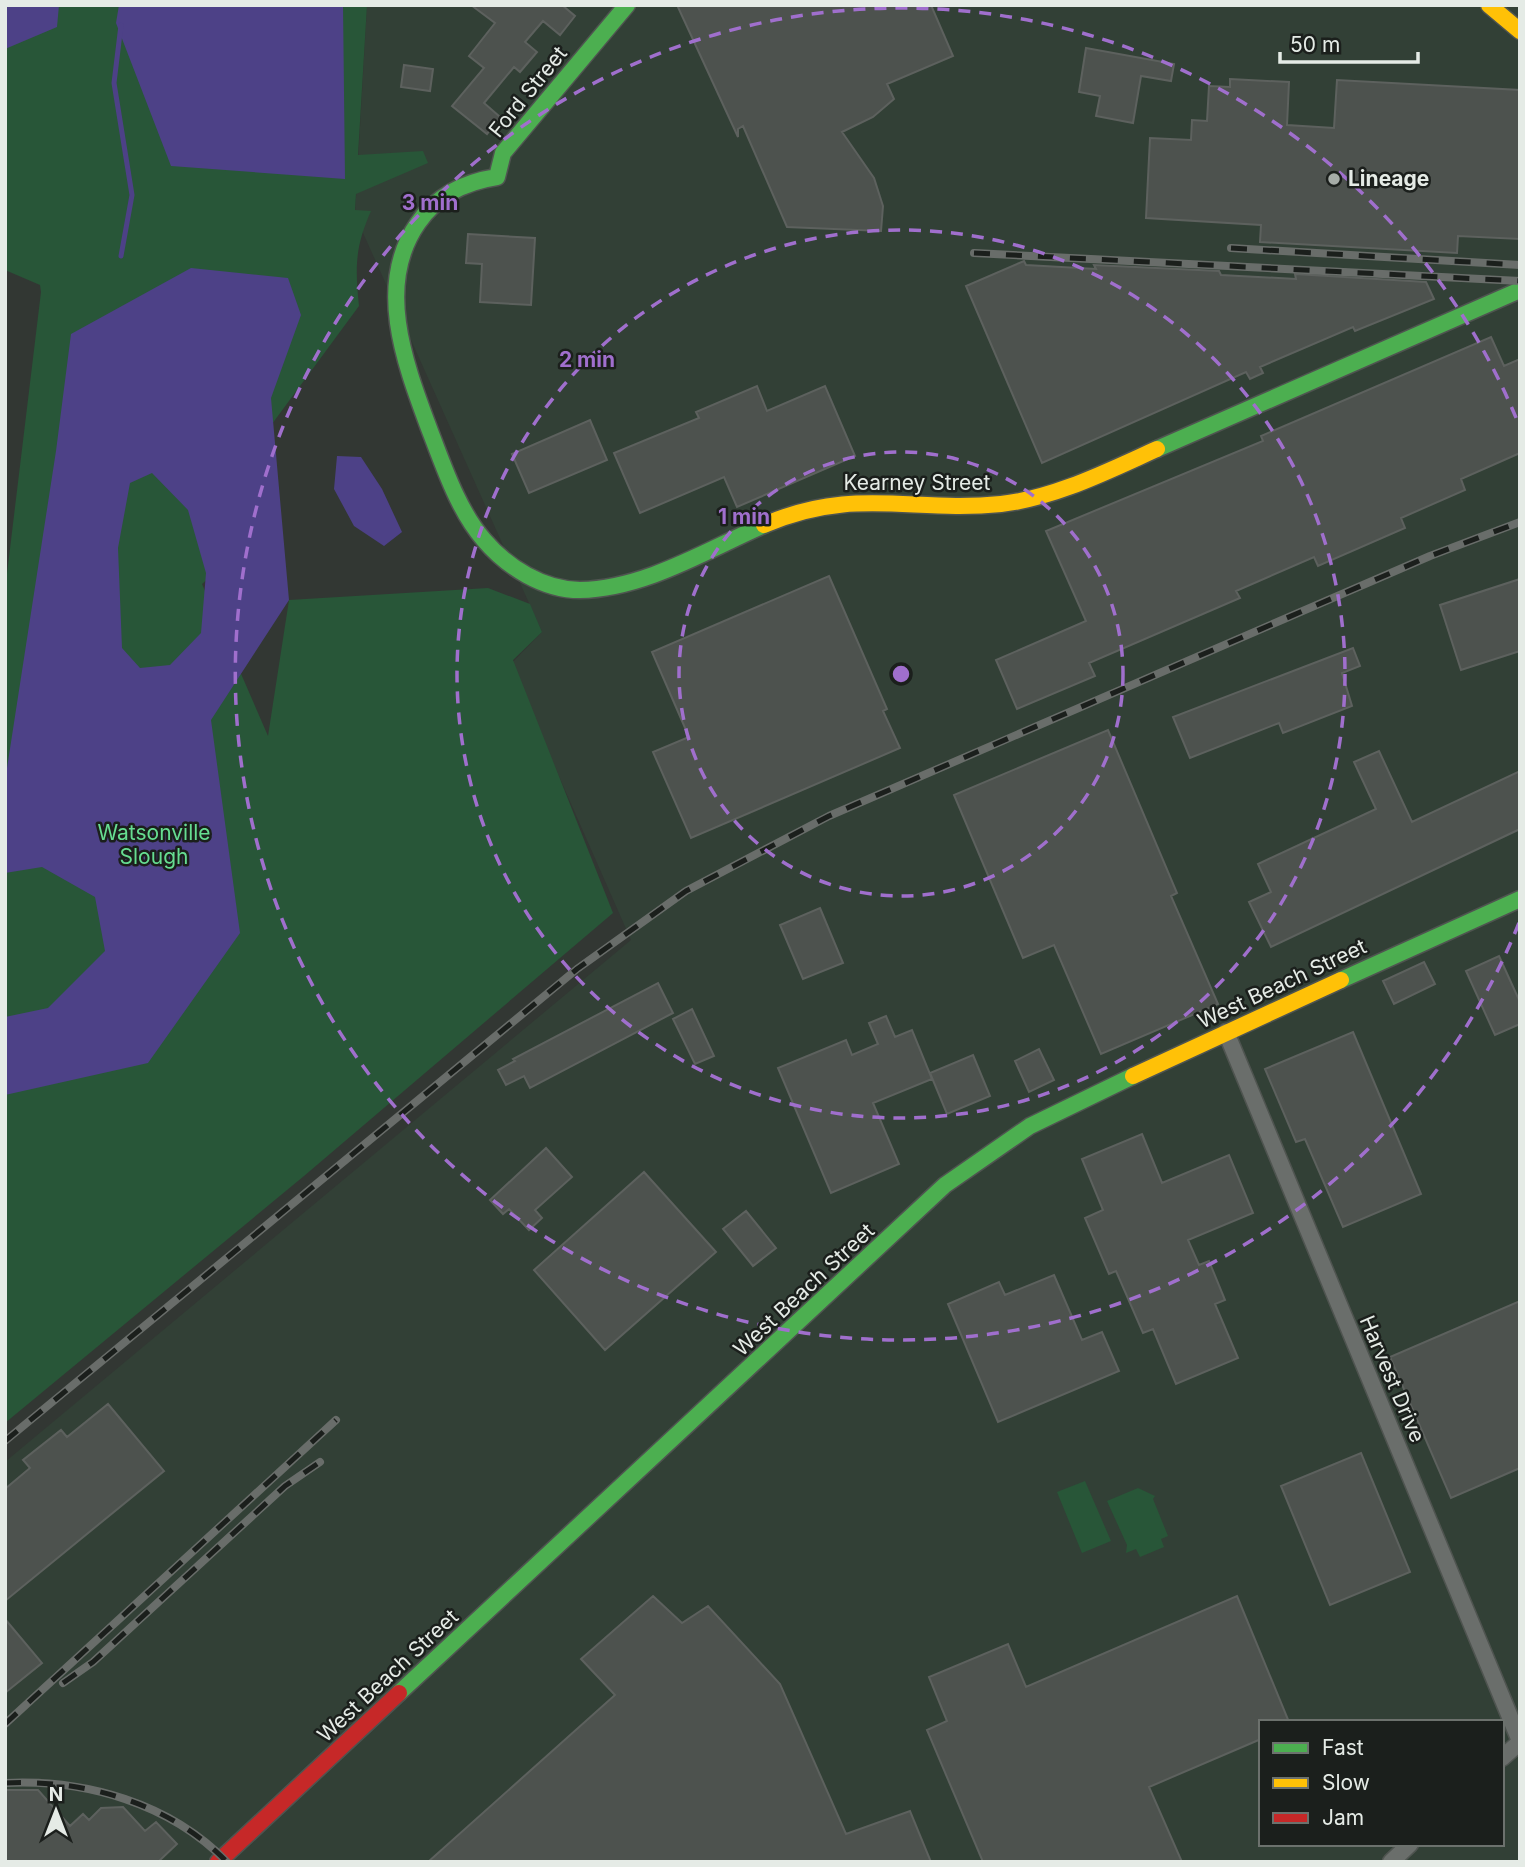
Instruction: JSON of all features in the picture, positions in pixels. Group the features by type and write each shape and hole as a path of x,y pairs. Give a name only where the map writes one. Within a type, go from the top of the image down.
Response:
{"street":[{"name":"Ford Street","path":"424,215 449,190 467,180 497,177 503,153 627,5"},
{"path":"1489,5 1520,31"},
{"name":"Kearney Street","path":"424,215 398,264 395,297 415,382 457,495 478,533 505,560 551,586 578,592 613,587 640,578 777,519 830,504 882,500 996,504 1086,480 1520,290"},
{"name":"West Beach Street","path":"218,1862 946,1185 1030,1126 1226,1032 1520,899"},
{"name":"Harvest Drive","path":"1226,1032 1520,1742"},
{"path":"1504,1756 1520,1742"},
{"path":"1391,1862 1408,1846"}],"shaded area":[{"path":"5,5 59,5 57,27 5,49"},
{"path":"119,5 343,5 345,179 171,166 116,23"},
{"path":"367,5 1520,5 1520,1862 5,1862 5,1462 631,940 510,665 542,632 355,215"},
{"path":"191,268 288,278 301,315 271,398 289,600 211,720 240,933 148,1063 5,1095 5,1017 48,1008 105,951 95,897 42,867 5,873 5,781 56,451 71,334","holes":["152,473 188,510 206,573 201,633 170,665 140,668 122,648 118,548 130,483"]},
{"path":"337,456 361,457 382,489 402,532 384,546 354,526 334,489"}],"green space":[{"path":"5,5 367,5 358,155 423,151 428,163 356,194 355,210 371,211 358,257 359,306 258,443 249,542 202,584 268,736 289,600 488,588 530,604 542,632 513,660 613,913 304,1176 5,1423 5,590 41,292 40,285 5,270"},
{"path":"1085,1481 1111,1541 1082,1553 1057,1492"},
{"path":"1138,1488 1155,1496 1153,1499 1168,1536 1161,1539 1164,1547 1140,1557 1136,1549 1126,1553 1127,1545 1107,1501"}],"building":[{"path":"471,5 562,5 575,16 560,35 543,21 525,42 537,52 520,72 514,67 484,103 500,117 487,134 452,106 484,68 469,56 495,23"},
{"path":"677,5 931,5 953,56 887,84 894,99 873,117 842,132 874,178 883,206 881,231 787,227 743,126 738,129 738,137"},
{"path":"1086,48 1174,64 1171,81 1141,76 1133,123 1096,116 1100,96 1079,92"},
{"path":"404,65 433,69 430,91 401,87"},
{"name":"Lineage","path":"1230,79 1289,82 1287,125 1334,128 1337,80 1520,90 1520,239 1458,236 1457,253 1260,242 1261,225 1146,218 1150,138 1191,140 1192,120 1207,121 1209,86 1230,87"},
{"path":"468,234 535,238 531,305 480,302 482,264 466,263"},
{"path":"1024,261 1026,265 1096,269 1094,265 1219,271 1221,275 1296,279 1295,274 1426,282 1434,299 1355,331 1353,327 1260,367 1263,373 1250,379 1246,372 1042,463 966,286"},
{"path":"1491,337 1504,366 1520,359 1520,453 1461,479 1465,490 1401,518 1405,528 1318,566 1314,557 1236,591 1240,598 1089,663 1095,676 1017,709 996,660 1086,621 1046,531 1263,441 1261,436"},
{"path":"757,386 767,411 825,386 855,456 737,507 724,477 640,513 614,453 699,418 696,412"},
{"path":"590,420 607,460 529,493 512,454"},
{"path":"829,576 887,709 883,711 900,748 691,838 653,752 689,737 652,652"},
{"path":"1520,579 1520,651 1461,670 1440,605"},
{"path":"1353,648 1360,666 1342,673 1352,706 1283,733 1279,723 1190,758 1173,717"},
{"path":"1108,730 1177,893 1171,896 1218,1004 1101,1054 1054,945 1023,958 954,795"},
{"path":"1379,751 1412,822 1520,771 1520,829 1271,947 1249,902 1271,892 1258,864 1376,809 1354,762"},
{"path":"820,908 843,963 803,979 780,925"},
{"path":"1499,956 1520,1002 1520,1024 1495,1035 1466,971"},
{"path":"1424,962 1435,984 1394,1004 1383,981"},
{"path":"658,983 673,1013 530,1088 524,1076 506,1085 498,1070 515,1061 513,1059"},
{"path":"692,1009 714,1056 695,1064 673,1019"},
{"path":"886,1016 895,1037 912,1030 932,1079 873,1103 899,1164 831,1193 778,1068 846,1040 852,1055 878,1044 869,1023"},
{"path":"1353,1032 1421,1194 1343,1227 1305,1139 1296,1142 1265,1069"},
{"path":"1039,1049 1054,1080 1029,1092 1015,1061"},
{"path":"973,1055 990,1096 947,1114 930,1073"},
{"path":"1142,1134 1162,1183 1229,1155 1253,1213 1188,1240 1199,1265 1209,1261 1225,1300 1215,1304 1238,1358 1176,1384 1153,1329 1143,1333 1116,1271 1109,1274 1085,1218 1103,1210 1082,1159"},
{"path":"546,1148 572,1177 535,1210 542,1218 529,1230 509,1209 503,1214 490,1200"},
{"path":"644,1172 716,1252 605,1350 534,1270"},
{"path":"746,1211 776,1248 753,1266 723,1229"},
{"path":"1054,1275 1082,1340 1102,1332 1119,1371 998,1422 948,1304 999,1282 1005,1295"},
{"path":"1520,1301 1520,1468 1451,1498 1390,1357"},
{"path":"108,1404 164,1471 5,1601 5,1489 30,1468 23,1460 61,1430 67,1437"},
{"path":"1361,1453 1410,1572 1330,1605 1281,1486"},
{"path":"653,1596 682,1623 708,1606 780,1684 846,1834 910,1811 931,1862 428,1862 615,1695 581,1659"},
{"path":"1237,1596 1288,1720 1259,1720 1259,1740 1149,1787 1182,1862 983,1862 927,1730 947,1721 929,1677 1008,1644 1026,1687"},
{"path":"5,1619 42,1663 5,1693"},
{"path":"5,1790 38,1790 70,1826 83,1814 89,1820 101,1808 123,1807 145,1831 156,1822 177,1844 158,1862 5,1862"}],"waterway":[{"name":"Watsonville Slough","path":"121,25 114,83 132,195 121,256"}],"railway":[{"path":"1231,248 1520,265"},
{"path":"974,253 1520,281"},
{"path":"5,1441 577,969 686,891 829,816 1430,556 1520,522"},
{"path":"5,1724 336,1420"},
{"path":"63,1683 93,1662 285,1486 320,1462"},
{"path":"5,1783 65,1785 125,1799 180,1824 227,1862"}],"traffic: fast":[{"path":"627,5 503,153 497,177 473,182 452,191 425,213 418,223 405,247 398,273 398,326 404,353 452,488 467,515 493,550 515,568 539,581 580,590 628,583 675,566 764,525"},
{"path":"1157,449 1520,290"},
{"path":"1341,980 1520,899"},
{"path":"399,1693 945,1185 1030,1126 1133,1076"}],"traffic: slow":[{"path":"1489,5 1520,31"},
{"path":"764,525 796,513 855,504 969,506 1021,501 1061,490 1157,449"},
{"path":"1133,1076 1341,980"}],"traffic: jam":[{"path":"218,1862 399,1693"}],"place":[{"name":"Lineage","path":"1334,179"}]}
